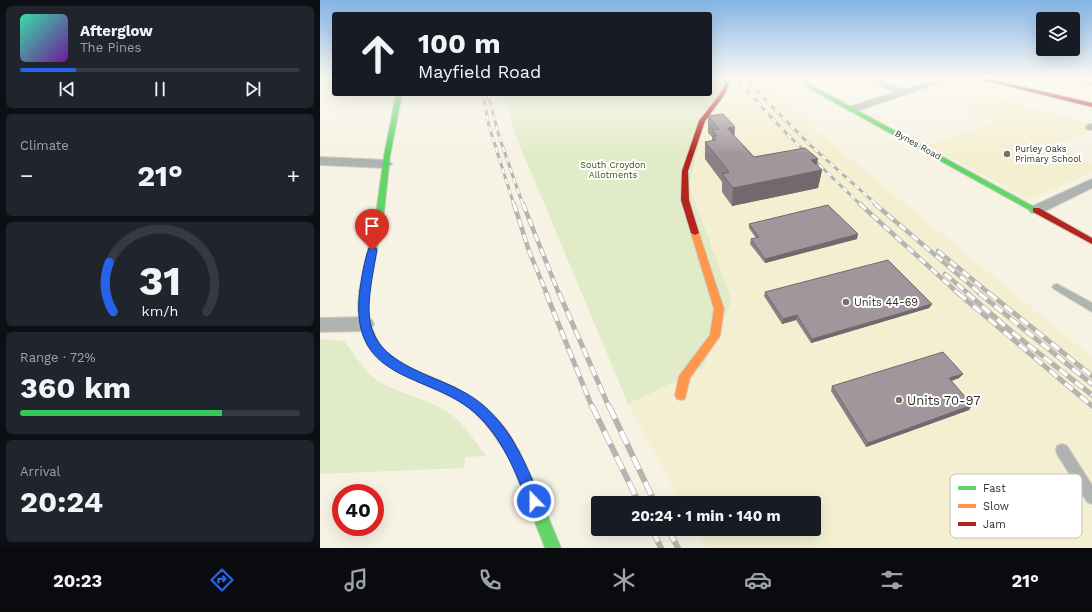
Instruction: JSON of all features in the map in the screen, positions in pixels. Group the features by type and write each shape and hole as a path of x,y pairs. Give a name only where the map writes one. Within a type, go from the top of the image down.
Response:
{"street":[{"path":"397,104 386,164 380,213 364,293 364,324 376,349 388,361 403,371 450,391 469,401 494,424 523,473 553,548"},
{"path":"681,395 685,376 715,336 719,309 685,200 685,171 702,121 715,104"},
{"name":"Bynes Road","path":"841,104 1092,241"},
{"path":"853,110 872,104"},
{"path":"320,161 386,164"},
{"path":"1036,210 1092,183"},
{"path":"320,325 364,324"}],"lane":[{"path":"1057,287 1092,308"},
{"path":"1062,450 1077,474"},
{"path":"1082,481 1092,497"}],"shaded area":[{"path":"719,104 785,104 1092,357 1092,548 705,548 699,536 821,536 821,496 677,496 628,404 703,368 732,300 690,186 705,130"},
{"name":"Purley Oaks Primary School","path":"969,104 1015,104 1092,124 1092,131 1049,145 1092,163 1092,172 1029,200 927,145 994,122 958,108"}],"green space":[{"name":"South Croydon Allotments","path":"506,104 719,104 703,130 689,186 732,300 703,368 628,404 516,136"},
{"path":"320,339 344,341 362,366 375,379 394,389 434,405 453,416 467,430 486,456 466,457 463,468 320,474"}],"building":[{"path":"723,114 735,127 727,128 754,157 805,148 818,159 811,160 822,170 733,188 722,174 729,172 705,142 716,140 713,137 717,136 712,130 719,129 708,116"},
{"path":"828,205 858,234 765,259 751,239 759,237 749,224"},
{"name":"Units 44-69","path":"888,260 932,304 812,339 797,315 783,319 765,292"},
{"name":"Units 70-97","path":"943,352 963,374 949,378 972,405 868,443 832,386"}],"railway":[{"path":"485,104 489,126 514,205"},
{"path":"491,104 499,136 523,205"},
{"path":"759,104 786,133 861,205"},
{"path":"769,104 810,145 877,205"},
{"path":"514,204 529,251 547,294"},
{"path":"523,204 559,294"},
{"path":"860,204 959,294"},
{"path":"875,204 981,294"},
{"path":"938,251 990,294"},
{"path":"945,274 969,294"},
{"path":"546,293 592,407"},
{"path":"559,293 609,407"},
{"path":"958,293 1092,406"},
{"path":"967,293 1012,332 1092,395"},
{"path":"979,293 1092,384"},
{"path":"989,293 1092,376"},
{"path":"592,406 636,496"},
{"path":"609,406 652,496"},
{"path":"655,536 661,548"},
{"path":"672,536 678,548"}],"traffic: fast":[{"path":"366,327 363,308 364,291 380,213 387,156 397,104"},
{"path":"841,104 1036,210"},
{"path":"514,454 553,548"}],"traffic: slow":[{"path":"681,395 685,376 715,336 719,309 695,233"}],"traffic: jam":[{"path":"695,233 685,200 685,171 702,121 715,104"},
{"path":"1086,104 1092,105"},
{"path":"1036,210 1092,241"},
{"path":"366,327 373,343 382,355 394,364 408,372 452,391 466,399 481,411 493,424 514,454"}],"place":[{"name":"Purley Oaks Primary School","path":"1007,154"},
{"name":"Units 44-69","path":"846,302"},
{"name":"Units 70-97","path":"899,400"}],"route":[{"path":"372,250 364,293 363,315 364,324 368,335 376,349 388,361 403,371 450,391 469,401 478,408 494,424 503,437 523,473 534,501"}]}
